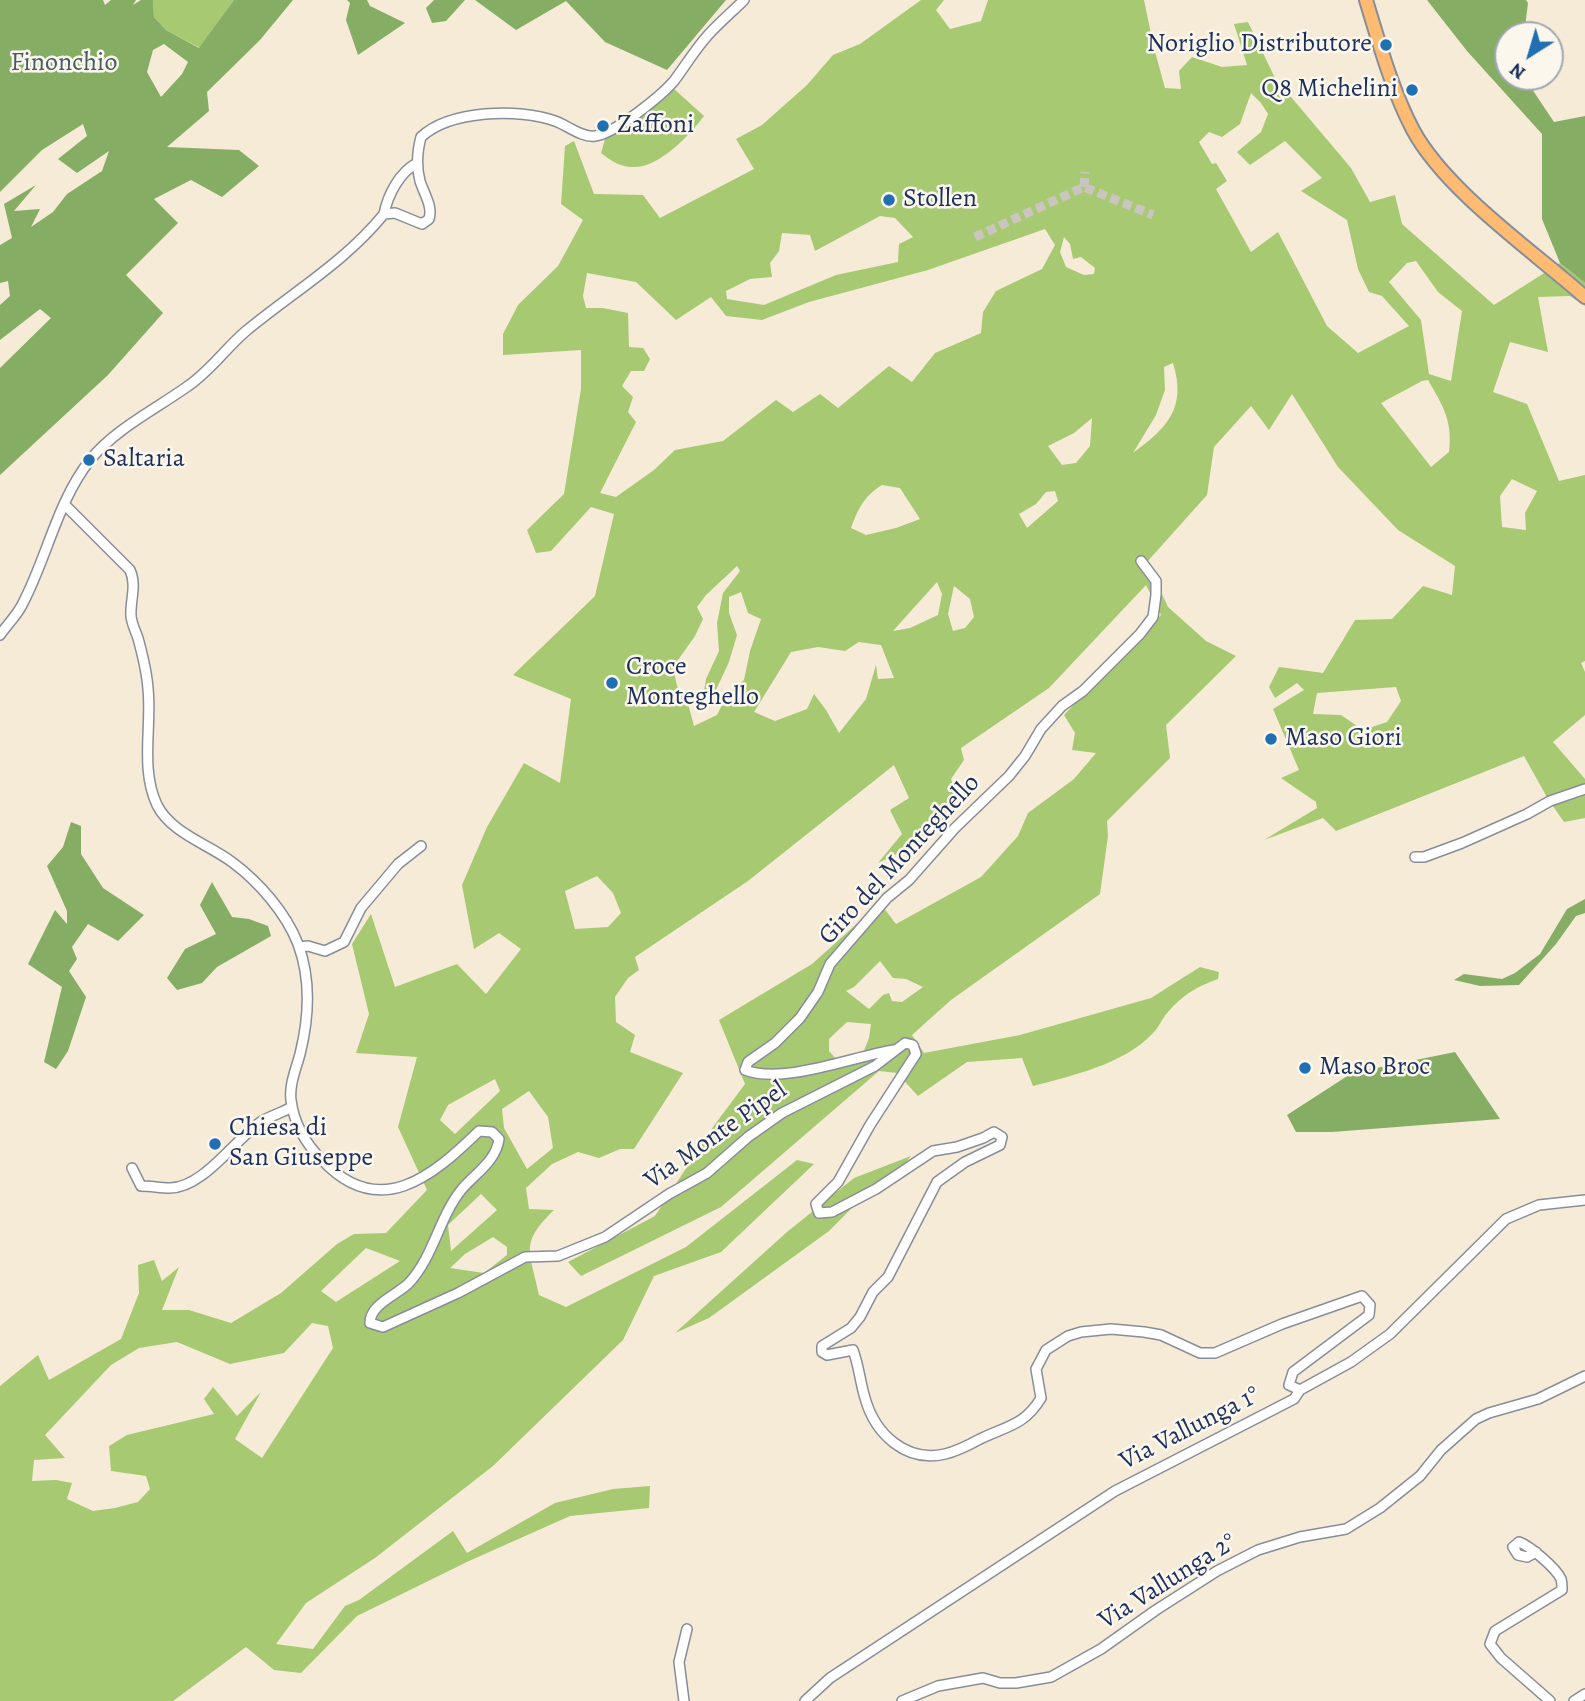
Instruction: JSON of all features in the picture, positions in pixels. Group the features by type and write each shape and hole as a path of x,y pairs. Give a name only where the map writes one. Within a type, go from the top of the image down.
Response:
{"main road":[{"path":"1366,0 1394,83 1419,140 1454,183 1585,297"}],"street":[{"path":"384,214 395,213 422,224 429,219 432,212 417,163 421,136 430,129 487,112 554,120 588,136 608,132 660,95 710,33 744,0"},
{"path":"0,635 21,607 41,564 60,507 91,460 130,426 190,385 246,332 297,294 366,236 384,214 390,195 405,169 417,163"},
{"path":"60,507 130,570 134,579 131,614 149,689 148,748 157,804 172,823 232,861 274,905 294,935 309,989 301,1051 292,1083 292,1107 263,1121 208,1171 186,1183 169,1188 141,1186 132,1168"},
{"name":"Giro del Monteghello","path":"894,1050 805,1071 755,1074 745,1070 748,1062 775,1043 800,1018 818,992 831,964 887,898 909,880 955,828 1010,776 1041,729 1062,706 1083,691 1140,634 1153,617 1156,595 1156,581 1141,561"},
{"path":"1415,857 1424,857 1462,843 1550,801 1585,789"},
{"path":"299,947 309,946 325,951 344,942 361,908 398,864 421,846"},
{"path":"894,1050 905,1043 913,1045 916,1054 870,1125 838,1182 816,1204 819,1213 832,1212 876,1189 933,1150 957,1147 994,1132 1002,1138 1000,1145 965,1162 937,1182 888,1276 873,1292 860,1317 851,1328 822,1346 822,1352 827,1355 853,1350 865,1398 875,1421 891,1441 915,1454 944,1455 1022,1421 1032,1413 1041,1398 1036,1369 1046,1350 1068,1336 1111,1329 1144,1332 1160,1335 1200,1353 1215,1353 1282,1324 1362,1296 1370,1305 1369,1315 1293,1372 1289,1385 1300,1390"},
{"name":"Via Monte Pipel","path":"292,1107 298,1129 327,1166 349,1183 379,1192 436,1170 479,1131 492,1132 499,1139 497,1153 461,1190 449,1208 418,1272 397,1294 374,1308 370,1323 383,1327 458,1293 525,1257 558,1256 605,1237 669,1194 707,1173 754,1132 782,1112 875,1066 894,1050"},
{"name":"Via Vallunga 1°","path":"805,1701 830,1678 1115,1491 1294,1399 1300,1390 1351,1362 1390,1334 1506,1219 1539,1205 1585,1200"},
{"name":"Via Vallunga 2°","path":"902,1701 938,1686 984,1678 1000,1684 1016,1684 1051,1677 1101,1649 1217,1571 1258,1550 1300,1536 1346,1530 1380,1508 1420,1476 1441,1450 1476,1419 1538,1399 1585,1376"},
{"path":"1536,1552 1561,1578 1562,1590 1496,1631 1490,1644 1501,1658 1550,1701"},
{"path":"684,1701 679,1661 687,1629"},
{"path":"1574,1701 1585,1694"}],"green space":[{"name":"Finonchio","path":"0,0 103,0 105,5 111,0 136,0 133,5 141,0 153,0 154,17 166,30 199,48 234,0 293,0 260,40 207,92 209,111 167,147 239,150 259,166 222,197 191,180 154,199 178,223 126,275 163,313 108,375 0,475 0,368 51,318 40,309 0,340 0,305 10,296 8,281 0,283 0,245 12,238 4,204 36,185 14,211 40,209 31,227 53,212 67,194 102,171 109,151 77,173 58,159 87,136 83,124 42,150 0,192","holes":["164,44 188,62 182,74 161,97 147,72 153,50"]},
{"path":"153,0 234,0 200,48 166,30 154,17"},
{"path":"347,0 367,0 370,6 405,23 358,55 346,20 350,3"},
{"path":"434,0 465,0 446,21 432,23 426,8"},
{"path":"475,0 726,0 667,70 605,42 566,1 516,30"},
{"path":"921,0 944,0 936,10 950,29 981,21 988,0 1144,0 1165,88 1181,89 1179,71 1192,57 1222,67 1247,65 1234,24 1248,22 1275,78 1351,168 1370,202 1395,195 1402,224 1494,305 1560,263 1585,283 1585,306 1570,296 1538,297 1548,352 1510,342 1493,392 1527,404 1559,481 1585,475 1585,661 1581,663 1585,672 1585,715 1553,742 1585,779 1585,818 1564,822 1524,756 1336,831 1323,818 1264,840 1317,808 1316,802 1281,778 1299,770 1273,709 1304,690 1297,683 1275,698 1269,687 1279,667 1323,673 1355,620 1392,619 1423,586 1452,595 1455,566 1398,530 1338,467 1292,394 1269,430 1251,406 1214,447 1207,495 1147,562 1168,607 1206,641 1236,656 1166,725 1170,758 1107,821 1108,836 1100,894 951,1000 912,1035 924,1053 1020,1035 1151,998 1200,967 1219,972 1218,979 1185,996 1166,1014 1154,1032 1127,1053 1096,1068 1064,1078 1033,1086 1022,1058 967,1062 918,1096 897,1073 879,1071 721,1207 581,1276 568,1262 655,1216 713,1127 745,1084 719,1020 812,964 880,903 896,924 981,877 1018,836 1028,813 1074,779 1096,753 1072,750 1075,733 1064,715 1161,615 1146,585 1049,688 961,748 964,760 951,779 956,793 943,820 907,849 878,863 902,834 890,810 909,798 894,765 748,881 635,957 639,970 628,978 615,997 616,1022 635,1035 630,1052 683,1073 634,1149 620,1149 599,1158 578,1152 552,1164 526,1188 529,1209 554,1210 536,1231 530,1248 539,1295 566,1307 686,1247 797,1160 814,1164 721,1252 654,1276 623,1340 493,1466 375,1558 306,1603 276,1644 313,1649 345,1606 359,1600 453,1531 467,1553 555,1503 613,1489 650,1486 649,1508 570,1516 469,1561 357,1616 301,1673 274,1670 246,1647 173,1701 0,1701 0,1386 38,1355 49,1380 121,1339 139,1293 138,1265 154,1260 162,1281 179,1267 162,1310 189,1310 231,1323 281,1293 337,1244 354,1234 386,1233 427,1190 398,1127 417,1057 356,1053 369,1014 352,944 371,914 395,987 457,964 486,994 521,949 499,933 474,949 462,885 487,827 524,763 560,783 571,699 513,675 595,596 614,514 591,507 551,551 536,553 527,530 564,494 581,389 581,350 503,355 503,334 518,305 558,266 583,220 561,204 565,146 574,141 594,194 643,195 660,218 754,169 736,139 762,125 807,85 833,55 860,44","holes":["1251,93 1268,114 1261,132 1237,152 1250,165 1285,141 1322,178 1301,191 1347,220 1358,269 1369,292 1382,296 1409,326 1358,353 1327,326 1278,232 1251,252 1216,189 1227,181 1216,163 1212,164 1199,142 1209,132 1222,137 1240,124","880,216 895,218 913,237 899,244 898,262 836,275 764,305 727,299 726,291 750,279 772,277 770,263 779,251 782,233 810,235 815,251","1045,229 1055,245 1042,269 996,291 983,312 981,333 935,353 912,382 889,366 838,408 820,394 793,412 776,400 723,441 675,450 654,470 616,497 600,493 636,422 628,412 633,397 622,386 631,371 644,371 650,359 643,348 629,347 628,313 586,308 583,296 587,273 636,282 676,320 711,297 726,316 762,320 809,302 928,270","1064,237 1070,244 1073,259 1081,257 1095,268 1094,274 1084,275 1066,267 1060,252","1416,261 1438,292 1462,311 1451,381 1429,374 1421,320 1389,282 1407,263","1173,363 1177,393 1171,416 1156,435 1133,453 1156,415 1165,390 1164,367","1428,380 1448,422 1449,452 1431,467 1381,403","1092,418 1090,446 1076,463 1062,465 1048,446 1074,433","1512,479 1537,491 1525,513 1526,530 1502,527 1500,496","882,485 900,488 920,519 866,535 851,528 862,504","1055,491 1058,501 1027,528 1019,514 1036,504 1046,492","737,566 740,571 723,593 717,623 719,651 706,679 704,691 714,694 729,662 737,635 729,613 729,597 741,592 748,613 761,619 744,680 727,695 717,715 694,726 687,700 677,686 673,667 695,636 703,619 697,607","937,582 942,594 938,615 910,628 893,631","954,586 970,599 974,617 965,628 953,631 948,614","859,642 881,645 894,678 878,679 876,665 866,699 839,733 814,694 807,709 775,721 754,712 791,652 818,647 845,651","1396,687 1401,701 1387,722 1363,730 1341,715 1313,714 1317,693","597,876 613,893 621,913 608,927 575,929 565,891","880,961 893,978 906,979 923,987 902,1002 892,1001 889,993 883,995 869,1009 846,991 854,987","847,1022 871,1024 863,1053 836,1059 829,1051 829,1039","495,1079 500,1091 455,1134 440,1120 448,1105","529,1091 548,1117 553,1148 527,1169 504,1128 502,1109","481,1194 497,1210 451,1251 448,1225","493,1237 507,1247 507,1255 484,1273 450,1268 465,1254","366,1248 400,1261 336,1302 321,1291","312,1323 328,1326 333,1348 262,1458 235,1439 261,1392 237,1416 213,1387 204,1399 214,1414 127,1435 109,1446 111,1471 146,1476 150,1489 138,1502 93,1511 67,1499 72,1483 56,1480 32,1481 34,1460 65,1458 45,1435 111,1365 139,1348 177,1342 230,1364 284,1353"]},
{"path":"1427,0 1526,0 1526,21 1494,21 1494,81"},
{"path":"673,88 704,116 682,141 663,157 642,166 623,166 601,153 605,139"},
{"path":"1503,91 1533,91 1554,122 1585,116 1585,283 1560,263 1542,219 1542,134"},
{"path":"71,822 81,826 81,854 103,888 144,915 118,941 88,924 72,947 77,959 69,971 86,997 68,1051 56,1069 44,1062 62,987 28,964 55,910 67,924 67,911 47,866 63,847"},
{"path":"212,882 232,917 249,919 268,926 271,936 217,967 202,983 177,990 167,978 185,949 216,934 200,905"},
{"path":"1585,899 1585,913 1576,916 1556,944 1519,985 1480,986 1454,980 1464,974 1502,979 1515,973 1540,954 1567,909"},
{"path":"1455,1052 1500,1119 1332,1132 1296,1132 1287,1115 1352,1073"},
{"path":"911,1156 898,1172 876,1184 829,1231 709,1318 675,1333 787,1232 854,1178"}],"tunnel":[{"path":"1084,187 1085,172"},
{"path":"975,237 1084,187 1153,215"}],"place":[{"name":"Noriglio Distributore","path":"1386,45"},
{"name":"Q8 Michelini","path":"1412,90"},
{"name":"Zaffoni","path":"603,126"},
{"name":"Stollen","path":"889,200"},
{"name":"Saltaria","path":"89,460"},
{"name":"Croce Monteghello","path":"612,683"},
{"name":"Maso Giori","path":"1271,739"},
{"name":"Maso Broc","path":"1305,1068"},
{"name":"Chiesa di San Giuseppe","path":"215,1144"}]}
